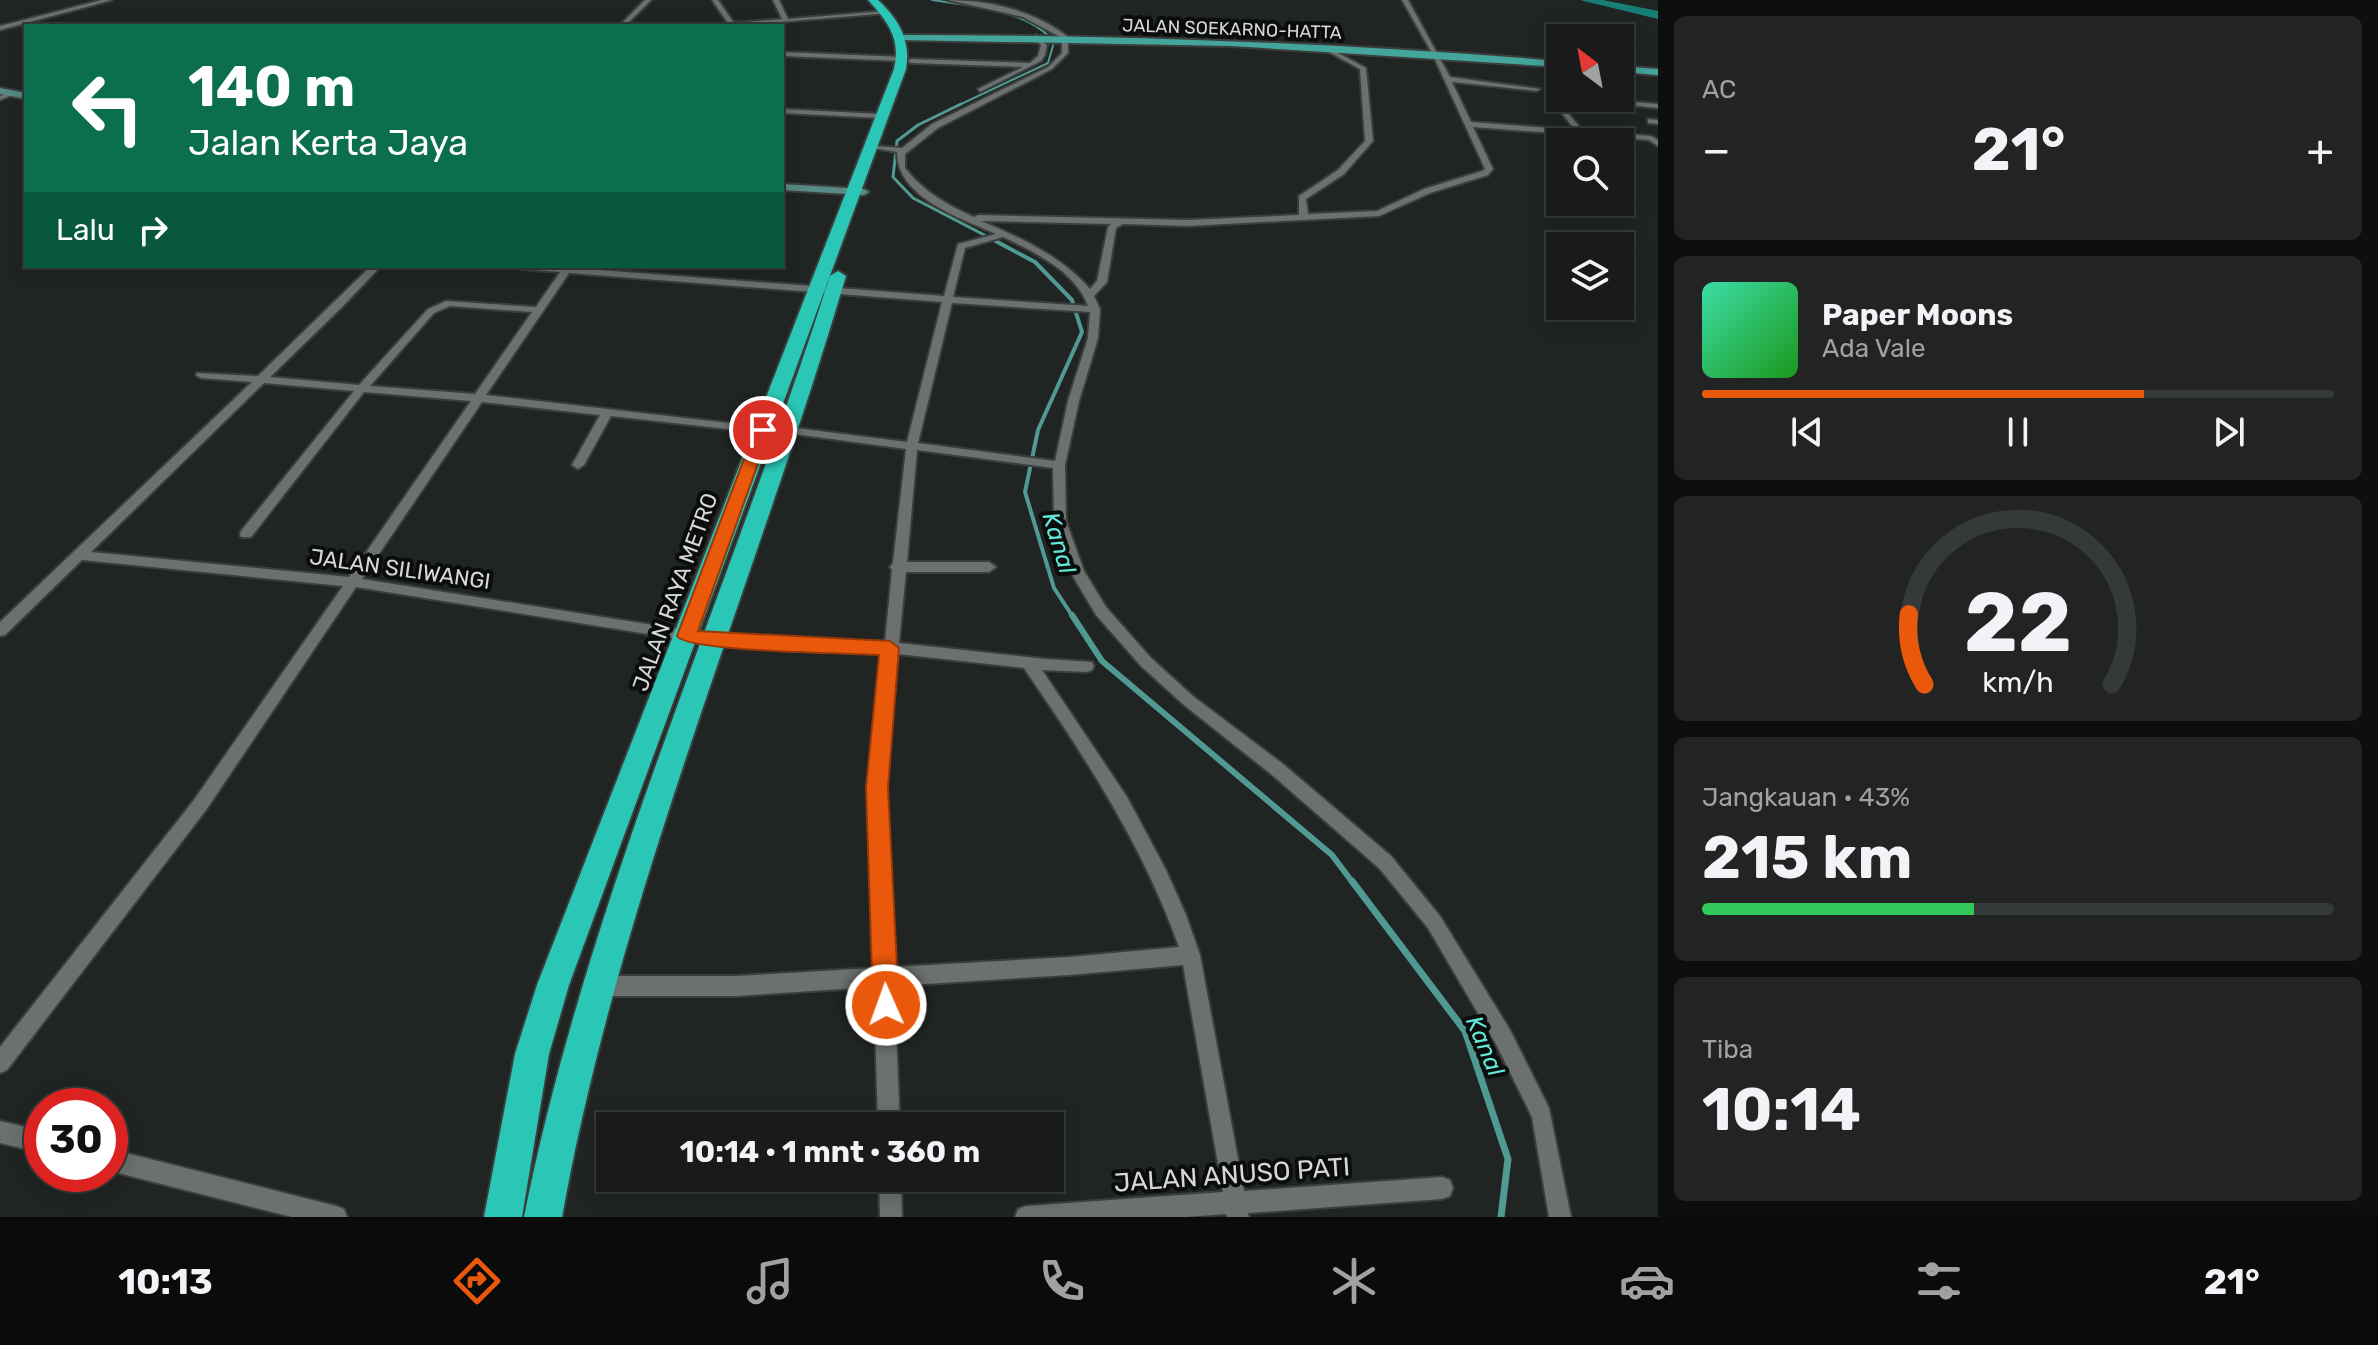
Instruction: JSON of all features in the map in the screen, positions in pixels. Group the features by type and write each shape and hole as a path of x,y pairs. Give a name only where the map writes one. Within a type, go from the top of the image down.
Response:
{"highway":[{"path":"859,192 889,149 906,49 900,20 880,4"},
{"path":"543,1217 556,1135 630,877 716,640 775,430 906,49"},
{"name":"JALAN RAYA METRO","path":"503,1217 532,1054 553,985 687,636 775,430"}],"main road":[{"name":"JALAN SOEKARNO-HATTA","path":"906,49 1062,37 1435,53 1546,63"},
{"path":"1634,71 1655,74"}],"street":[{"path":"0,28 109,0"},
{"path":"624,24 648,0"},
{"path":"715,0 732,24"},
{"path":"776,0 786,21"},
{"path":"951,0 1019,13 1048,24 1062,37 1065,53 1056,64 889,149 914,183 936,201 1057,263 1088,296 1088,365 1079,383 1055,464 1060,521 1077,571 1101,611 1146,662 1385,862 1434,922 1503,1037 1542,1115 1560,1217"},
{"path":"973,218 1223,222 1386,212 1427,191 1485,173 1489,169 1435,53 1405,0"},
{"path":"746,24 786,21 880,4"},
{"path":"980,90 1042,58 1044,45 1039,37"},
{"path":"784,54 906,49 1031,65"},
{"path":"1304,218 1302,198 1341,172 1369,141 1363,68 1327,49"},
{"path":"1446,79 1537,89"},
{"path":"0,91 24,96"},
{"path":"0,98 13,93"},
{"path":"1634,104 1658,106"},
{"path":"784,111 881,116"},
{"path":"1565,112 1577,128"},
{"path":"1468,124 1546,130"},
{"path":"1634,137 1651,138 1658,144"},
{"path":"784,187 859,192"},
{"path":"1088,296 1102,282 1112,227 1122,221"},
{"path":"889,1112 877,788 897,567 912,445 961,246 1002,235"},
{"path":"0,631 374,268"},
{"path":"0,1063 200,805 567,268 1090,310"},
{"path":"246,534 361,389 431,311 440,305 458,303 540,310"},
{"path":"201,375 479,398 912,445 1055,464"},
{"path":"578,465 607,413"},
{"name":"JALAN SILIWANGI","path":"77,555 353,582 716,640 890,648 1087,666"},
{"path":"897,567 989,567"},
{"path":"1028,662 1105,773 1158,865 1191,955 1236,1210"},
{"path":"597,986 736,986 1069,966 1191,955"},
{"path":"0,1132 24,1138"},
{"path":"128,1165 336,1217"},
{"name":"JALAN ANUSO PATI","path":"1026,1217 1236,1210 1442,1188"},
{"path":"890,1192 891,1217"}],"waterway":[{"name":"Kanal","path":"932,0 980,7"},
{"path":"1586,0 1658,15"},
{"name":"Kanal","path":"957,106 1048,63 1054,42 1029,22 998,11"},
{"name":"Kanal","path":"961,104 918,125 897,141 893,177 913,198 992,239"},
{"name":"Kanal","path":"988,237 1035,262 1072,300 1082,332 1038,430 1025,492 1054,588 1073,617"},
{"name":"Kanal","path":"1072,615 1102,661 1332,855 1353,883"},
{"name":"Kanal","path":"1352,881 1465,1031 1508,1159 1501,1217"}],"route":[{"path":"763,430 687,636 890,648 877,788 886,1005"}]}
